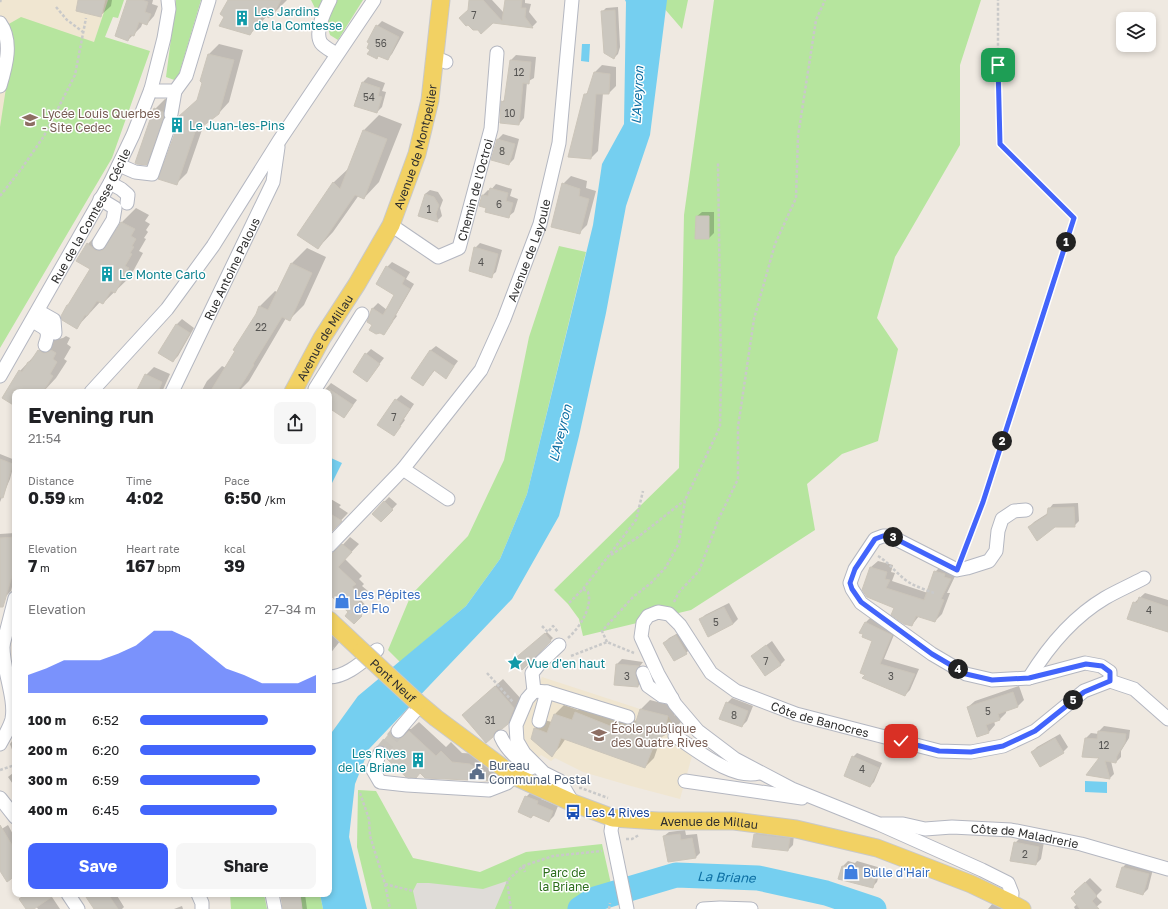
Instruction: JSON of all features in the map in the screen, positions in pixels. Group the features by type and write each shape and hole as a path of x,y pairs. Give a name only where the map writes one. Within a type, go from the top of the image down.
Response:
{"main road":[{"name":"Avenue de Montpellier","path":"357,284 391,225 434,102 440,60 441,0"},
{"name":"Avenue de Millau","path":"295,389 322,338 357,284"},
{"path":"332,622 370,650"},
{"name":"Pont Neuf","path":"370,650 428,709"},
{"name":"Avenue de Millau","path":"428,709 514,776 573,803 613,818 658,821 734,821 796,829 877,848 971,884 1016,906"}],"street":[{"name":"Rue de la Comtesse Cécile","path":"0,376 100,199 138,137 164,38 169,9 168,0"},
{"path":"120,165 135,172 152,174 170,118 174,91 186,76 209,0"},
{"path":"330,0 319,27 320,39 322,44 336,54"},
{"path":"94,389 167,309 213,246 336,54 374,0"},
{"name":"Avenue de Layoule","path":"332,543 403,469 481,370 504,319 540,224 559,143 572,0"},
{"path":"0,23 5,31 8,48 0,86"},
{"name":"Chemin de l'Octroi","path":"391,225 438,258 459,248 491,130 497,53"},
{"path":"151,89 156,91 174,91"},
{"name":"Rue Antoine Palous","path":"173,389 272,182 279,142"},
{"path":"110,183 128,195 127,204"},
{"path":"99,244 113,220 115,208 100,199"},
{"path":"315,389 341,354 362,314"},
{"path":"35,316 54,320 55,333"},
{"path":"35,316 48,333 45,345"},
{"path":"322,338 341,354"},
{"path":"403,469 448,499"},
{"path":"1026,510 1014,511 1002,519 998,531 996,551 989,561 968,568 957,570 890,536 883,536 875,539 855,569 850,583 852,589 861,602 932,654 966,674 992,680 1029,678 1086,664 1102,666 1110,672 1110,681 1134,689 1168,719"},
{"path":"1029,678 1043,656 1071,624 1104,598 1144,578"},
{"path":"0,744 12,719 12,703 1,645 12,608"},
{"path":"669,614 658,612 648,616 643,623 641,638 675,704 698,731 735,759 792,789 879,824 1008,883 1016,906"},
{"name":"Côte de Banocres","path":"669,614 683,630 711,672 736,691 796,714 939,751 971,752 1003,746 1035,731 1084,692 1110,681"},
{"path":"538,721 541,691 532,673 559,639"},
{"path":"332,677 351,670 370,650"},
{"path":"643,673 648,686 662,696 672,698"},
{"path":"541,691 628,717"},
{"path":"541,691 524,705 516,725 517,741 524,754 544,773"},
{"path":"398,731 428,709"},
{"path":"675,736 714,762 740,773 751,775 760,772"},
{"path":"500,737 505,746 514,756 530,768 560,781 573,803"},
{"path":"380,753 373,770 380,782 489,790 507,783 514,776"},
{"path":"685,781 802,798 808,796"},
{"path":"0,798 12,813"},
{"path":"613,818 611,831 612,854 627,909"},
{"name":"Côte de Maladrerie","path":"879,824 903,824 925,829 952,827 1012,830 1081,844 1168,870"},
{"path":"70,897 78,909"},
{"path":"199,897 202,903 202,909"},
{"path":"273,897 275,909"},
{"path":"703,909 751,909"}],"path":[{"path":"669,614 679,592 699,571 718,518 738,479 738,427 754,319 775,244 796,198 798,136 800,121 816,20 825,0"},
{"path":"957,570 983,502 1074,218 1000,144 998,0"},
{"path":"56,7 67,20 83,32"},
{"path":"0,196 22,168 48,129 74,75 86,18"},
{"path":"607,642 602,631 633,597 651,583 666,567 679,542 685,500 720,428 721,374 718,162"},
{"path":"568,604 583,589 609,557 636,520 643,491"},
{"path":"609,557 638,537 685,500"},
{"path":"867,550 884,560 890,567 910,583 934,593"},
{"path":"542,626 548,632 553,626 559,639 573,633 583,619 589,602 588,592 583,589"},
{"path":"350,613 359,603 358,602"},
{"path":"571,656 607,642 626,649"},
{"path":"487,673 514,703"},
{"path":"0,770 12,766"},
{"path":"360,793 369,819 370,836 385,884 390,909"},
{"path":"622,837 632,839 641,834"},
{"path":"511,909 507,881 523,866 553,856 612,854"},
{"path":"523,866 525,872"},
{"path":"385,884 413,891"},
{"path":"609,909 610,903"}],"shaded area":[{"name":"Lycée Louis Querbes - Site Cedec","path":"0,0 108,0 94,42 0,212"},
{"name":"École publique des Quatre Rives","path":"542,677 640,709 668,716 692,756 680,799 583,772 555,758 551,761 541,755 538,758 520,740 524,715"},
{"path":"507,881 495,909 417,909 413,891 417,883 483,889"}],"green space":[{"path":"108,0 124,0 118,18 113,17 105,37 150,51 112,158 0,348 0,127 12,49 7,25 21,17 94,42"},
{"path":"176,0 201,0 177,81 166,77"},
{"path":"311,0 363,0 338,40 330,35 327,24 317,12"},
{"path":"657,0 688,0 682,29"},
{"path":"714,0 981,0 960,65 960,145 895,257 877,318 898,349 878,441 842,454 807,484 815,530 691,610 583,636 579,619 568,604 554,590 679,468 684,215"},
{"path":"559,246 586,252 527,494 500,559 466,606 400,662 388,650 411,595 468,536 504,460 529,337"},
{"name":"Parc de la Briane","path":"358,790 376,791 413,858 480,872 526,852 602,844 611,884 574,909 372,909 357,847"},
{"path":"230,897 265,897 267,909 231,909"},
{"path":"300,897 321,897 323,909 302,909"}],"water":[{"name":"L'Aveyron","path":"625,0 667,0 650,135 626,206 606,313 579,436 559,516 512,599 369,749 355,784 349,837 367,909 323,909 321,897 332,897 332,732 358,696 466,606 500,559 527,494 593,225 602,164 624,124"},
{"path":"582,44 590,44 589,62 581,61"},
{"path":"332,458 342,463 332,483"},
{"path":"1085,781 1107,782 1107,793 1085,792"}],"building":[{"path":"78,0 105,0 101,17 76,11"},
{"path":"127,0 142,0 148,2 145,12 151,14 147,25 139,22 134,36 130,35 128,41 115,36"},
{"name":"Les Jardins de la Comtesse","path":"228,0 281,0 273,15 271,14 269,18 263,14 250,35 219,26 224,17 220,14"},
{"path":"469,0 483,0 502,21 505,0 522,0 521,8 526,8 525,17 533,28 493,23 481,34 478,30 473,30 468,25 466,26 459,18 468,10"},
{"path":"615,10 617,51 614,59 604,53 601,11"},
{"path":"376,25 399,37 388,60 378,56 377,59 367,54 370,50 367,48 369,43 367,42"},
{"name":"Le Juan-les-Pins","path":"208,54 234,60 219,114 195,132 177,185 158,179 178,125 178,117 197,100 202,83 200,81"},
{"path":"510,60 531,62 529,84 523,83 519,125 500,123 501,101 504,102"},
{"path":"594,72 610,74 609,94 596,94 591,159 568,157 584,94 587,94"},
{"path":"362,82 380,88 378,96 382,97 377,113 354,106"},
{"path":"154,108 163,112 164,117 147,165 137,164 135,163"},
{"path":"363,130 387,139 364,199 355,195 318,249 297,235 333,182 340,189"},
{"path":"497,139 515,144 509,165 491,160"},
{"path":"562,183 580,189 579,196 589,199 580,234 551,227"},
{"path":"490,188 508,193 506,201 513,203 509,218 485,212 486,208 479,206 482,195 488,196"},
{"path":"425,194 434,197 439,205 436,214 438,222 418,216"},
{"path":"696,216 709,216 709,239 695,239"},
{"name":"Le Monte Carlo","path":"121,222 135,229 131,236 136,239 132,246 134,247 125,266 129,268 115,293 111,291 103,304 97,301 87,316 85,315 77,329 62,320 61,316 90,269 76,261 87,243 95,250 103,250"},
{"path":"474,247 498,254 492,278 469,271"},
{"path":"291,263 312,273 290,321 282,317 239,389 212,389 235,351 233,350 256,314 259,306 268,310"},
{"path":"386,266 405,278 402,284 410,289 384,335 380,333 376,334 369,330 372,325 367,322 372,308 383,315 394,295 376,284"},
{"path":"176,324 190,333 173,362 158,353"},
{"path":"38,350 43,353 47,353 51,350 56,353 53,359 57,362 50,374 53,376 45,389 12,389 12,404 2,398 19,370 22,372 28,362 30,362"},
{"path":"430,350 454,366 446,379 434,370 423,386 411,378"},
{"path":"365,353 380,364 367,382 353,372"},
{"path":"145,374 162,382 159,389 138,389"},
{"path":"332,391 353,405 344,418 332,410"},
{"path":"395,399 410,409 399,425 401,426 394,436 377,425"},
{"path":"0,459 12,464 12,467 3,498 0,497"},
{"path":"384,501 393,510 381,522 372,514"},
{"path":"1074,507 1075,527 1055,527 1037,541 1028,527 1047,515 1048,508"},
{"path":"332,515 342,521 332,531"},
{"path":"12,537 12,576 3,607 0,607 0,538"},
{"path":"342,544 352,552 338,567 356,584 352,587 358,592 356,594 361,599 353,607 362,616 354,624 345,616 348,612 332,597 332,554"},
{"path":"870,567 887,572 885,579 890,580 886,588 924,600 934,571 945,574 944,577 951,579 941,599 944,600 935,622 916,616 912,626 904,624 891,615 894,608 867,597 862,590"},
{"path":"1139,597 1168,607 1168,632 1127,619 1133,602 1137,603"},
{"path":"724,607 733,624 708,637 699,619"},
{"path":"865,622 892,635 880,664 915,674 905,696 862,678 865,675 860,673 872,641 862,637 863,634 859,633"},
{"path":"545,633 551,641 522,670 513,660"},
{"path":"676,635 687,654 674,661 663,643"},
{"path":"766,645 781,665 765,676 751,656"},
{"path":"616,664 639,666 635,672 638,687 614,685"},
{"path":"495,686 514,708 508,724 502,729 497,730 493,737 486,743 462,715"},
{"path":"1013,692 1018,707 998,714 1000,720 986,725 989,733 977,737 967,707"},
{"path":"726,702 748,711 742,727 719,719"},
{"path":"640,709 668,716 666,724 676,728 671,729 668,733 656,740 645,768 561,738 552,757 531,739 534,728 547,733 554,714 572,720 575,712 620,730 621,727 633,731"},
{"name":"Les Rives de la Briane","path":"409,731 436,756 441,751 452,762 470,764 483,773 489,781 425,778 420,773 416,778 406,777 386,758 388,752 387,748 380,745 390,733 393,737 400,739"},
{"path":"1098,731 1126,734 1125,743 1117,756 1116,763 1105,761 1110,779 1086,775 1099,758 1082,757 1085,738 1097,739"},
{"path":"1055,738 1064,753 1040,767 1031,752"},
{"path":"852,756 879,768 870,787 844,776"},
{"path":"525,796 538,801 537,804 553,811 549,822 533,815 531,818 518,812"},
{"path":"0,825 12,845 12,878 7,882 0,871"},
{"path":"680,834 681,840 692,838 696,858 668,862 663,836"},
{"path":"754,834 790,838 788,851 752,847"},
{"path":"1014,842 1039,847 1036,865 1010,861"},
{"path":"842,866 851,868 851,866 877,873 873,888 838,879"},
{"path":"1122,867 1149,874 1143,895 1116,887"},
{"path":"1085,882 1097,896 1092,901 1099,909 1080,909 1071,898 1076,894 1074,892"},
{"path":"22,897 52,897 34,909 26,909 19,899"},
{"path":"86,897 110,897 118,909 94,909"},
{"path":"281,897 300,897 302,909 283,909"}],"waterway":[{"name":"La Briane","path":"580,909 595,899 676,875 758,878 826,893 874,909"}],"tunnel":[{"path":"380,753 398,731"}],"place":[{"name":"Les Jardins de la Comtesse","path":"242,18"},
{"name":"Lycée Louis Querbes - Site Cedec","path":"30,120"},
{"name":"Le Juan-les-Pins","path":"177,125"},
{"name":"Le Monte Carlo","path":"107,274"},
{"name":"Les Pépites de Flo","path":"342,601"},
{"name":"Vue d'en haut","path":"515,663"},
{"name":"École publique des Quatre Rives","path":"599,735"},
{"name":"Les Rives de la Briane","path":"418,760"},
{"name":"Bureau Communal Postal","path":"477,772"},
{"name":"Les 4 Rives","path":"573,812"},
{"name":"Bulle d'Hair","path":"851,872"}],"route":[{"path":"901,741 939,751 971,752 1003,746 1035,731 1084,692 1110,681 1110,672 1102,666 1086,664 1029,678 1010,680 992,680 966,674 905,636 861,602 852,589 850,583 855,569 867,550 875,539 883,536 890,536 957,570 983,502 1066,239 1074,218 1000,144 998,65"}]}
